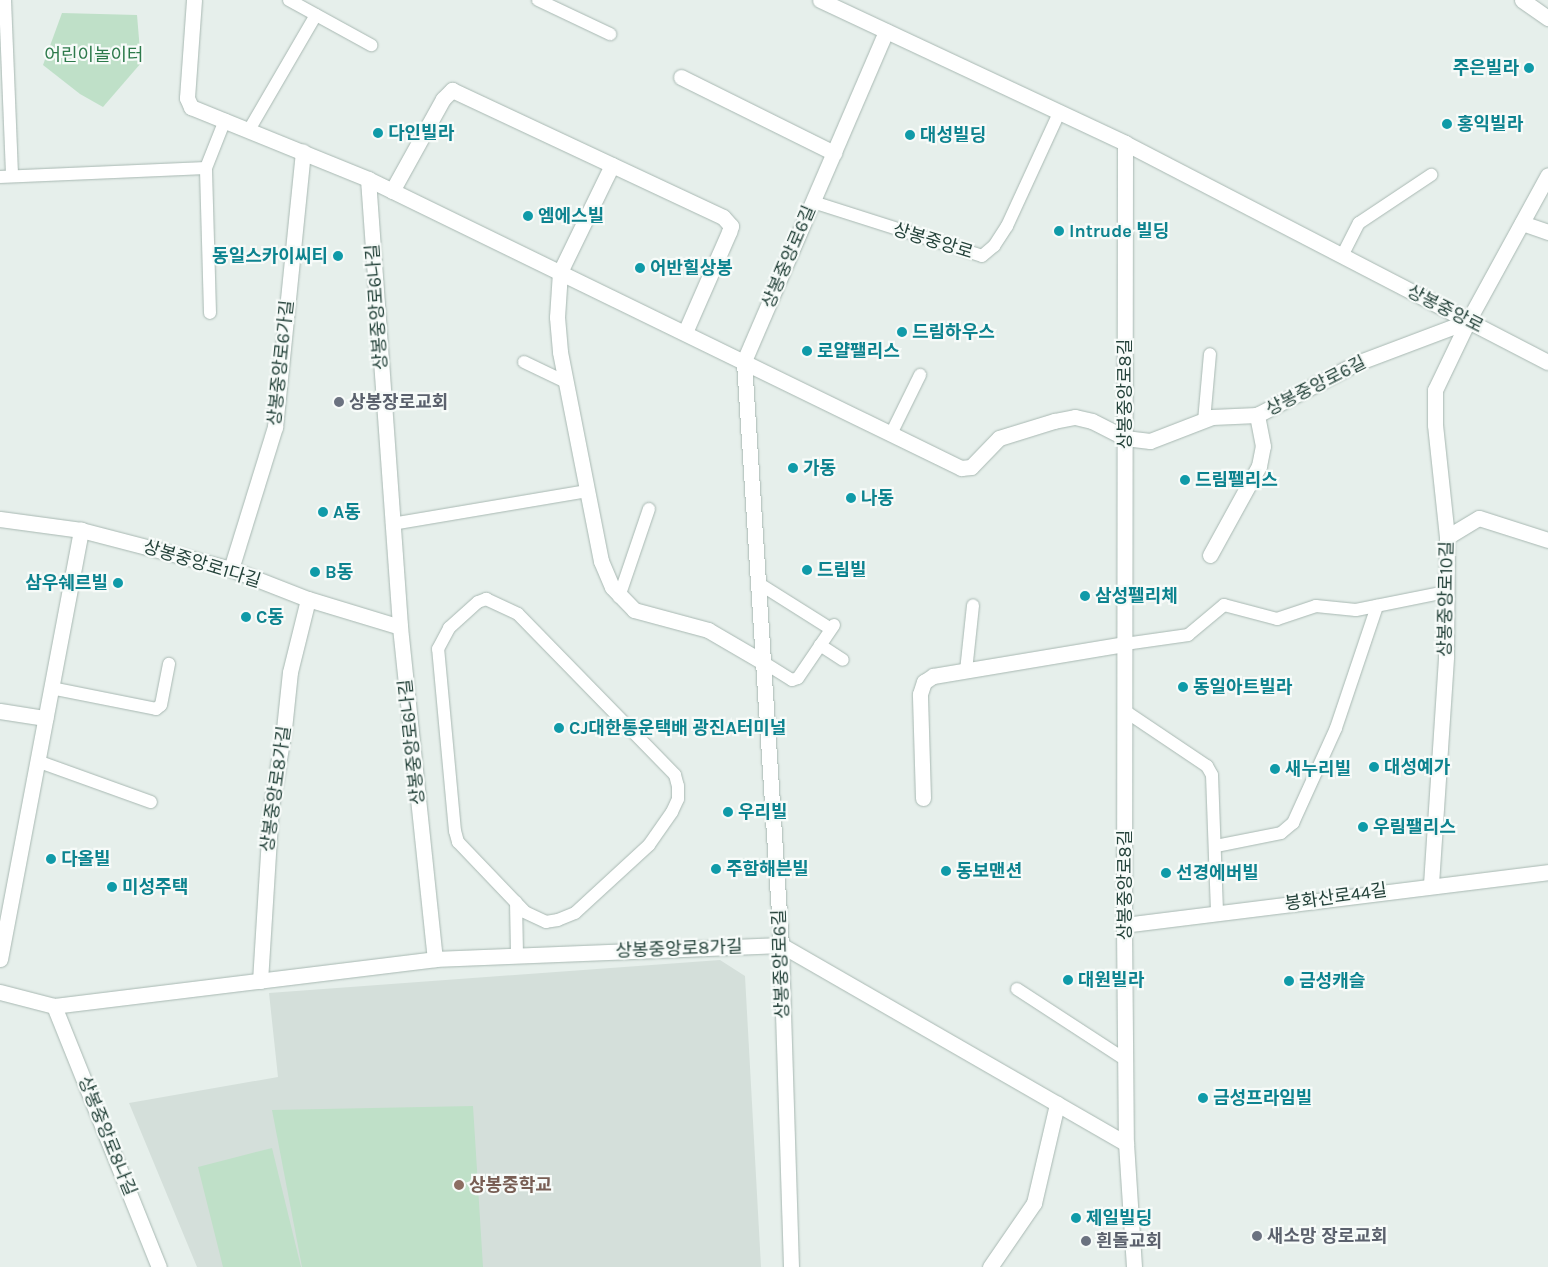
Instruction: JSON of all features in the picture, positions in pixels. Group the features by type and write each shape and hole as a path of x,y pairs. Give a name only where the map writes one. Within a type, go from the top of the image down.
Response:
{"street":[{"path":"194,0 187,103 368,179 744,361"},
{"name":"상봉중앙로","path":"820,0 1125,144 1548,362"},
{"path":"1522,0 1548,18"},
{"name":"상봉중앙로6길","path":"791,1267 781,945 744,361 886,31"},
{"path":"681,77 834,153"},
{"path":"392,191 443,99 452,90 723,217 731,226 685,332"},
{"name":"상봉중앙로8길","path":"1125,144 1124,925 1126,1143 1134,1267"},
{"name":"상봉중앙로6가길","path":"231,569 275,427 303,151"},
{"path":"612,165 560,272 557,317 566,382 600,562 619,596 640,612 708,630 763,662"},
{"name":"상봉중앙로10길","path":"1431,884 1446,656 1447,537 1435,425 1435,390 1468,321 1548,175"},
{"name":"상봉중앙로6나길","path":"368,179 400,627 435,959"},
{"path":"1522,223 1548,232"},
{"name":"상봉중앙로6길","path":"744,361 966,469 999,438 1054,421 1075,417 1092,421 1124,438 1150,441 1219,416 1257,415 1358,364 1468,321"},
{"path":"1210,555 1259,466 1263,446 1257,415"},
{"path":"1447,537 1479,518 1548,540"},
{"name":"상봉중앙로1다길","path":"0,519 81,530 231,569 308,599 400,627"},
{"path":"0,959 81,530"},
{"name":"상봉중앙로8가길","path":"260,980 271,807 284,729 290,672 308,599"},
{"path":"923,798 921,688 933,676 1125,644"},
{"path":"0,711 45,718"},
{"name":"봉화산로44길","path":"1124,925 1431,884 1548,872"},
{"path":"781,945 1126,1143"},
{"name":"상봉중앙로8가길","path":"0,992 54,1006 435,959 781,945"},
{"name":"상봉중앙로8나길","path":"54,1006 159,1267"},
{"path":"990,1267 1034,1203 1057,1104"}],"lane":[{"path":"6,0 6,177 206,168"},
{"path":"289,0 371,45"},
{"path":"538,0 610,34"},
{"path":"249,130 316,15"},
{"name":"상봉중앙로","path":"813,202 982,256 994,246 1007,226 1059,113"},
{"path":"210,313 206,168 225,120"},
{"path":"1342,256 1359,222 1431,174"},
{"path":"1204,421 1210,354"},
{"path":"524,362 566,382"},
{"path":"891,434 920,375"},
{"path":"392,524 587,491"},
{"path":"619,596 649,509"},
{"path":"758,584 832,627 795,680 763,662"},
{"path":"1125,644 1188,636 1224,605 1277,619 1316,606 1351,610 1446,592"},
{"path":"516,902 525,912 546,922 576,913 649,845 672,812 678,799 678,786 675,775 518,614 486,599 478,602 449,628 438,649 453,813 458,842 516,902 517,955"},
{"path":"966,671 973,605"},
{"path":"1216,846 1282,833 1293,823 1336,728 1378,606"},
{"path":"820,645 843,660"},
{"path":"51,688 156,709 161,704 169,664"},
{"path":"1125,711 1210,770 1216,846 1217,913"},
{"path":"37,760 150,802"},
{"path":"1018,989 1126,1060"}],"shaded area":[{"name":"상봉중학교","path":"720,960 745,976 761,1267 197,1267 129,1103 278,1077 269,993"}],"green space":[{"name":"어린이놀이터","path":"62,13 137,15 141,63 103,107 80,94 43,65"},
{"path":"473,1106 483,1267 302,1267 272,1110"},
{"path":"272,1148 301,1267 223,1267 198,1167"}],"place":[{"name":"주은빌라","path":"1529,68"},
{"name":"홍익빌라","path":"1447,124"},
{"name":"다인빌라","path":"378,133"},
{"name":"대성빌딩","path":"910,135"},
{"name":"엠에스빌","path":"528,216"},
{"name":"Intrude 빌딩","path":"1059,231"},
{"name":"동일스카이씨티","path":"338,256"},
{"name":"어반힐상봉","path":"640,268"},
{"name":"드림하우스","path":"902,332"},
{"name":"로얄팰리스","path":"807,351"},
{"name":"상봉장로교회","path":"339,402"},
{"name":"가동","path":"793,468"},
{"name":"드림펠리스","path":"1185,480"},
{"name":"나동","path":"851,498"},
{"name":"A동","path":"323,512"},
{"name":"드림빌","path":"807,570"},
{"name":"B동","path":"315,572"},
{"name":"삼우쉐르빌","path":"118,583"},
{"name":"삼성펠리체","path":"1085,596"},
{"name":"C동","path":"246,617"},
{"name":"동일아트빌라","path":"1183,687"},
{"name":"CJ대한통운택배 광진A터미널","path":"559,728"},
{"name":"대성예가","path":"1374,767"},
{"name":"새누리빌","path":"1275,769"},
{"name":"우리빌","path":"728,812"},
{"name":"우림팰리스","path":"1363,827"},
{"name":"다올빌","path":"51,859"},
{"name":"주함해븐빌","path":"716,869"},
{"name":"동보맨션","path":"946,871"},
{"name":"선경에버빌","path":"1166,873"},
{"name":"미성주택","path":"112,887"},
{"name":"대원빌라","path":"1068,980"},
{"name":"금성캐슬","path":"1289,981"},
{"name":"금성프라임빌","path":"1203,1098"},
{"name":"상봉중학교","path":"459,1185"},
{"name":"제일빌딩","path":"1076,1218"},
{"name":"새소망 장로교회","path":"1257,1236"},
{"name":"흰돌교회","path":"1086,1241"}]}
